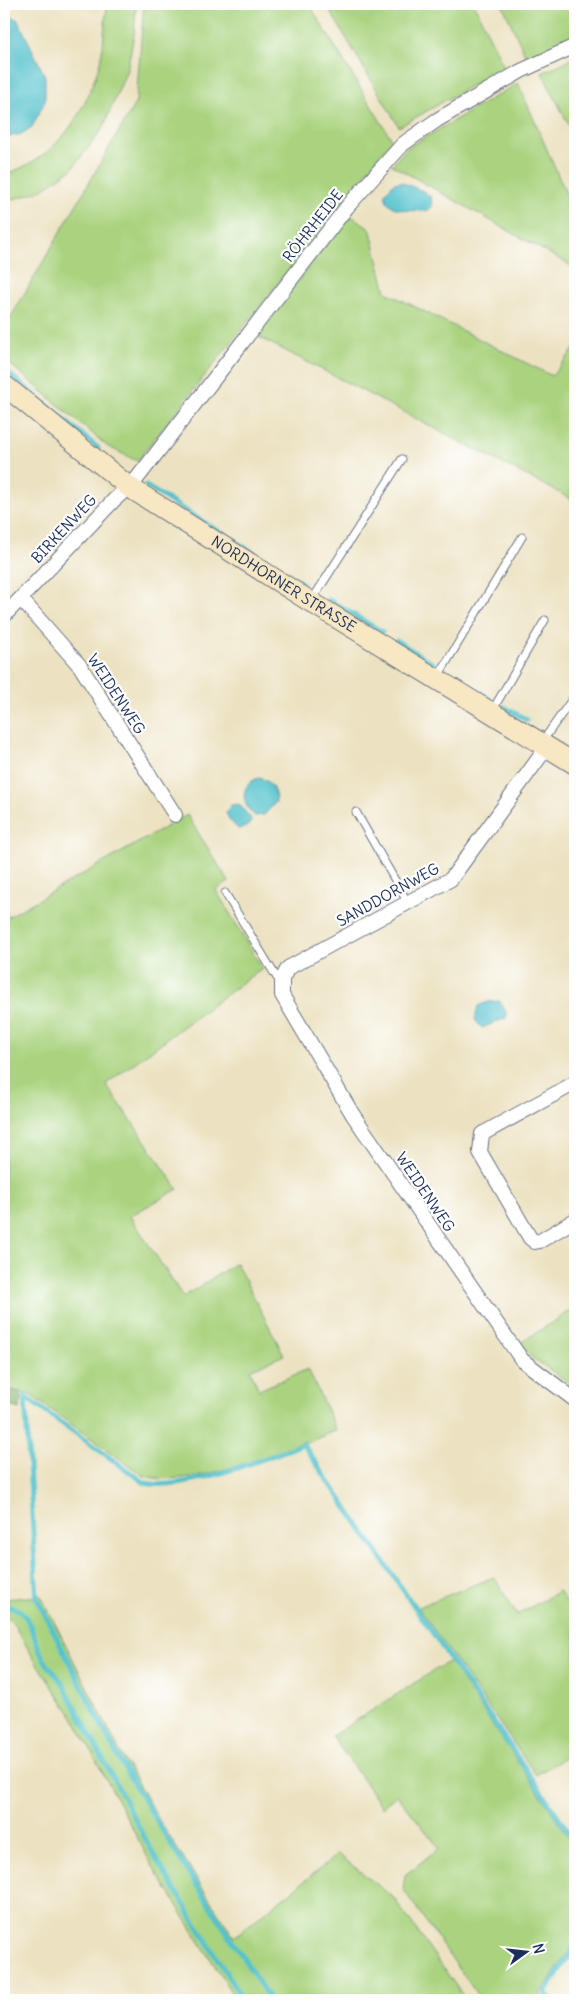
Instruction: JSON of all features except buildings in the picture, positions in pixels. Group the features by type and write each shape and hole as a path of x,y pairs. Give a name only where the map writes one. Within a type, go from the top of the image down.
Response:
{"street":[{"name":"RÖHRHEIDE","path":"129,487 348,207 402,144 437,120 522,72 575,46"},
{"name":"NORDHORNER STRASSE","path":"4,385 129,487 311,602 575,764"},
{"name":"BIRKENWEG","path":"4,616 114,500 129,487"},
{"name":"WEIDENWEG","path":"21,599 80,666 175,815"},
{"name":"SANDDORNWEG","path":"282,980 288,968 451,879 544,745"},
{"name":"WEIDENWEG","path":"282,980 282,995 352,1115 471,1288 522,1360 575,1400"},
{"path":"575,1083 482,1134 480,1152 530,1238 535,1242 575,1220"}],"lane":[{"path":"311,602 402,459"},
{"path":"437,679 522,537"},
{"path":"492,712 545,620"},
{"path":"544,745 575,695"},
{"path":"356,812 408,903"},
{"path":"225,893 277,978 282,980"}],"green space":[{"path":"105,4 136,4 134,35 127,70 103,128 72,169 40,191 4,202 4,175 23,167 53,146 76,119 85,103 101,59 107,8"},
{"path":"144,4 309,4 392,140 137,461 107,446 4,359 4,329 136,102"},
{"path":"326,4 474,4 504,67 399,127"},
{"path":"502,4 575,4 575,35 527,59"},
{"path":"575,57 575,137 542,73"},
{"path":"518,83 575,214 575,268 392,165 407,148"},
{"path":"350,215 370,228 386,292 552,376 575,348 575,501 255,335"},
{"path":"187,815 229,882 216,890 262,968 106,1084 178,1189 130,1216 183,1297 236,1263 284,1355 250,1370 259,1390 308,1369 336,1430 307,1443 304,1441 247,1463 203,1475 162,1479 144,1476 30,1395 4,1388 4,919"},
{"path":"575,1308 575,1387 531,1357 520,1343"},
{"path":"4,1388 21,1393 20,1409 4,1405"},
{"path":"494,1577 517,1615 559,1591 575,1614 575,1752 536,1775 418,1607"},
{"path":"41,1596 123,1758 162,1825 234,1937 338,1854 393,1897 466,2000 236,2000 153,1867 73,1717 37,1664 14,1625 4,1615 4,1599"},
{"path":"449,1661 575,1846 575,1943 540,1994 546,2000 481,2000 403,1889 405,1875 439,1848 397,1795 382,1807 332,1736"}],"water":[{"path":"4,14 18,20 45,76 45,101 32,127 21,134 4,138"},
{"path":"401,182 423,191 431,197 432,207 427,211 401,210 390,205 386,200 385,193 394,183"},
{"path":"259,778 270,784 275,794 276,802 264,815 255,816 247,806 244,795 248,785"},
{"path":"239,804 251,821 245,827 238,829 230,821 226,813 231,805"},
{"path":"500,1001 507,1014 506,1018 482,1028 475,1020 478,1006 488,1002"}],"waterway":[{"path":"4,370 98,448"},
{"path":"146,486 302,583"},
{"path":"329,600 382,632"},
{"path":"397,641 434,664"},
{"path":"455,677 490,699"},
{"path":"504,707 527,720"},
{"path":"25,1397 145,1483 180,1483 202,1478 247,1465 303,1444 575,1841"},
{"path":"25,1397 37,1599 120,1761 270,2000"},
{"path":"4,1607 13,1607 21,1611 26,1618 41,1654 62,1682 156,1859 243,2000"},
{"path":"552,2000 545,1993 575,1946"}]}
